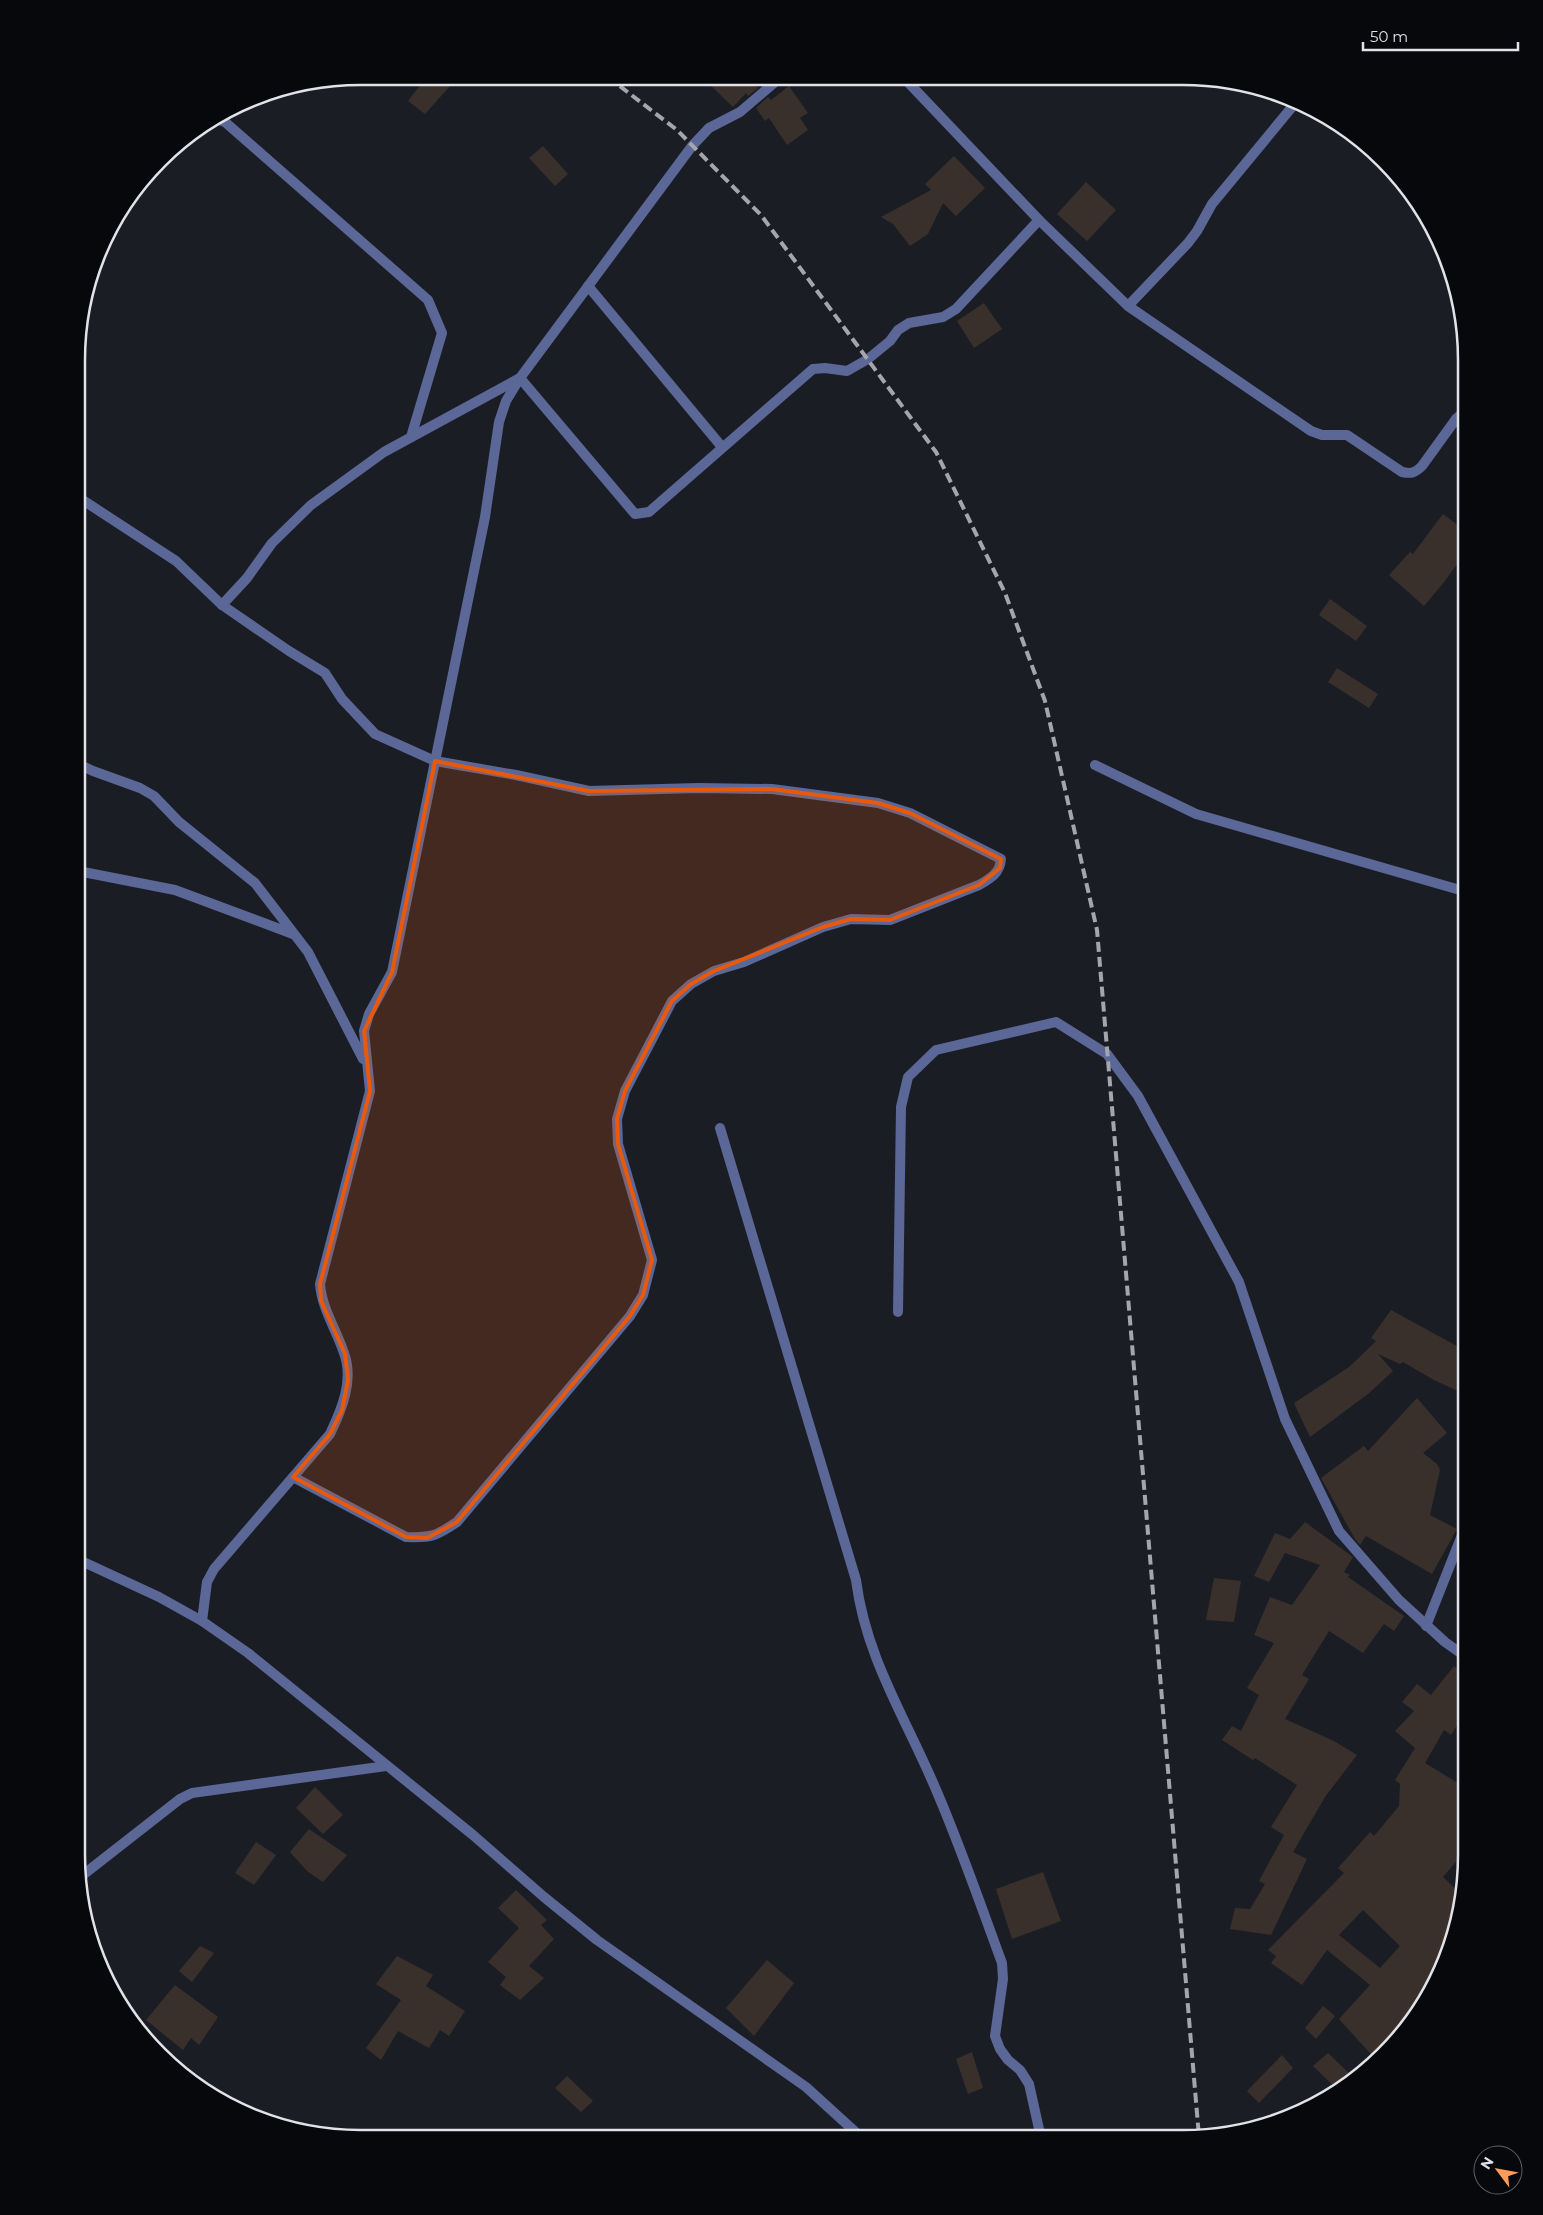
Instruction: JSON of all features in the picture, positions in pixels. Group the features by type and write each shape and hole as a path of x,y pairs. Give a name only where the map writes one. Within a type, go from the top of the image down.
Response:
{"street":[{"path":"202,1621 207,1582 214,1570 330,1434 342,1410 348,1380 345,1354 321,1301 320,1284 370,1091 364,1048 364,1031 369,1014 392,972 485,518 499,422 506,401 520,378 692,146 709,128 740,112 773,85"},
{"path":"911,85 1039,220 1128,306 1311,432 1322,435 1347,435 1402,472 1410,474 1417,471 1456,419 1458,421"},
{"path":"1128,306 1188,243 1212,204 1292,107"},
{"path":"223,121 428,300 442,333 411,437"},
{"path":"520,378 635,514 649,512 812,370 825,368 847,371 868,359 890,341 898,330 909,323 943,318 956,309 1039,220"},
{"path":"588,286 722,447"},
{"path":"222,605 247,578 272,543 311,504 384,452 520,378"},
{"path":"85,502 176,561 222,605 325,673 342,699 375,734 435,761 516,775 589,791 698,788 772,789 878,802 910,812 1001,859 1000,868 980,885 890,920 851,919 839,922 744,962 714,971 691,984 672,1002 625,1091 617,1119 618,1144 652,1260 643,1295 630,1316 457,1522 440,1533 427,1538 406,1537 293,1477"},
{"path":"1095,765 1196,814 1458,890"},
{"path":"85,767 140,788 154,796 179,822 255,883 308,952 368,1069"},
{"path":"85,872 175,890 294,934"},
{"path":"898,1312 901,1107 908,1077 936,1050 1056,1022 1107,1054 1138,1096 1239,1282 1285,1419 1339,1531 1399,1600 1426,1626 1458,1650"},
{"path":"720,1128 856,1580 860,1610 871,1643 891,1696 937,1791 1002,1962 1003,1979 995,2036 1000,2049 1008,2060 1020,2070 1029,2084 1039,2130"},
{"path":"1426,1626 1458,1545"},
{"path":"85,1563 159,1597 202,1621 248,1653 473,1835 597,1940 806,2087 853,2130"},
{"path":"86,1872 180,1798 192,1792 386,1766"}],"highlighted area":[{"path":"435,761 589,791 772,789 878,803 910,813 1001,859 1000,868 979,885 890,920 851,919 823,927 714,971 691,984 672,1001 625,1091 617,1119 618,1144 652,1260 643,1295 630,1316 457,1522 427,1538 406,1537 293,1477 330,1434 342,1410 348,1380 345,1354 321,1301 320,1284 370,1091 364,1031 392,972"}],"building":[{"path":"420,85 451,85 425,114 408,101"},
{"path":"710,85 755,85 758,88 748,96 746,93 733,107"},
{"path":"789,86 808,113 800,118 808,130 787,145 769,118 765,121 756,108 768,97 771,100"},
{"path":"543,146 568,174 555,186 529,158"},
{"path":"954,156 985,188 956,216 943,203 928,234 910,246 893,224 881,217 931,190 925,184"},
{"path":"1086,182 1116,210 1087,241 1057,214"},
{"path":"984,303 1002,329 974,348 957,321"},
{"path":"1443,514 1458,525 1458,563 1424,606 1389,575 1410,552 1413,554"},
{"path":"1330,599 1367,626 1356,641 1319,615"},
{"path":"1337,668 1378,694 1369,708 1328,682"},
{"path":"1391,1310 1458,1347 1458,1391 1403,1362 1400,1364 1378,1354 1393,1371 1368,1394 1310,1437 1294,1403 1349,1367 1376,1341 1371,1338"},
{"path":"1417,1398 1447,1433 1423,1453 1437,1464 1440,1470 1430,1515 1457,1529 1432,1574 1366,1536 1360,1545 1321,1478 1364,1446 1368,1451"},
{"path":"1305,1522 1353,1557 1344,1572 1350,1575 1348,1577 1404,1616 1394,1631 1384,1624 1363,1653 1329,1631 1302,1675 1309,1679 1285,1719 1334,1741 1357,1755 1325,1797 1293,1852 1307,1859 1271,1935 1230,1929 1235,1908 1250,1909 1265,1884 1259,1881 1284,1835 1271,1827 1297,1785 1255,1758 1253,1760 1222,1740 1232,1726 1241,1731 1259,1695 1247,1688 1274,1643 1254,1635 1270,1597 1292,1605 1320,1565 1285,1553 1269,1582 1254,1576 1275,1533 1290,1539"},
{"path":"1214,1578 1241,1581 1234,1622 1206,1620"},
{"path":"1454,1666 1458,1669 1458,1724 1451,1735 1444,1730 1425,1763 1458,1783 1458,1860 1443,1877 1456,1891 1449,1926 1430,1977 1401,2023 1372,2055 1339,2019 1370,1985 1327,1950 1302,1985 1271,1963 1276,1956 1268,1950 1344,1873 1338,1868 1370,1832 1374,1836 1399,1806 1400,1784 1395,1780 1415,1748 1395,1731 1414,1711 1402,1702 1417,1684 1431,1695","holes":["1363,1910 1400,1946 1380,1968 1339,1935"]},
{"path":"315,1787 343,1815 323,1834 296,1808"},
{"path":"309,1829 347,1855 323,1882 307,1871 290,1852"},
{"path":"256,1842 276,1855 254,1885 235,1873"},
{"path":"1043,1872 1061,1921 1012,1939 996,1889"},
{"path":"516,1890 547,1920 541,1925 554,1939 529,1966 544,1978 520,2000 500,1985 506,1977 488,1962 519,1928 498,1908"},
{"path":"200,1946 214,1953 192,1982 179,1971"},
{"path":"397,1956 433,1975 426,1986 465,2011 449,2036 440,2030 429,2048 398,2031 381,2060 366,2048 401,2000 376,1984"},
{"path":"767,1960 794,1983 754,2036 726,2008"},
{"path":"175,1985 218,2017 199,2045 191,2038 183,2050 146,2020"},
{"path":"1323,2006 1335,2016 1316,2039 1305,2028"},
{"path":"972,2052 983,2088 968,2094 956,2059"},
{"path":"1328,2053 1350,2074 1333,2086 1313,2066"},
{"path":"1282,2055 1293,2068 1259,2103 1247,2091"},
{"path":"567,2076 593,2101 581,2112 555,2088"}],"railway":[{"path":"618,85 677,130 761,215 936,452 1005,593 1045,701 1097,930 1198,2129"}]}
